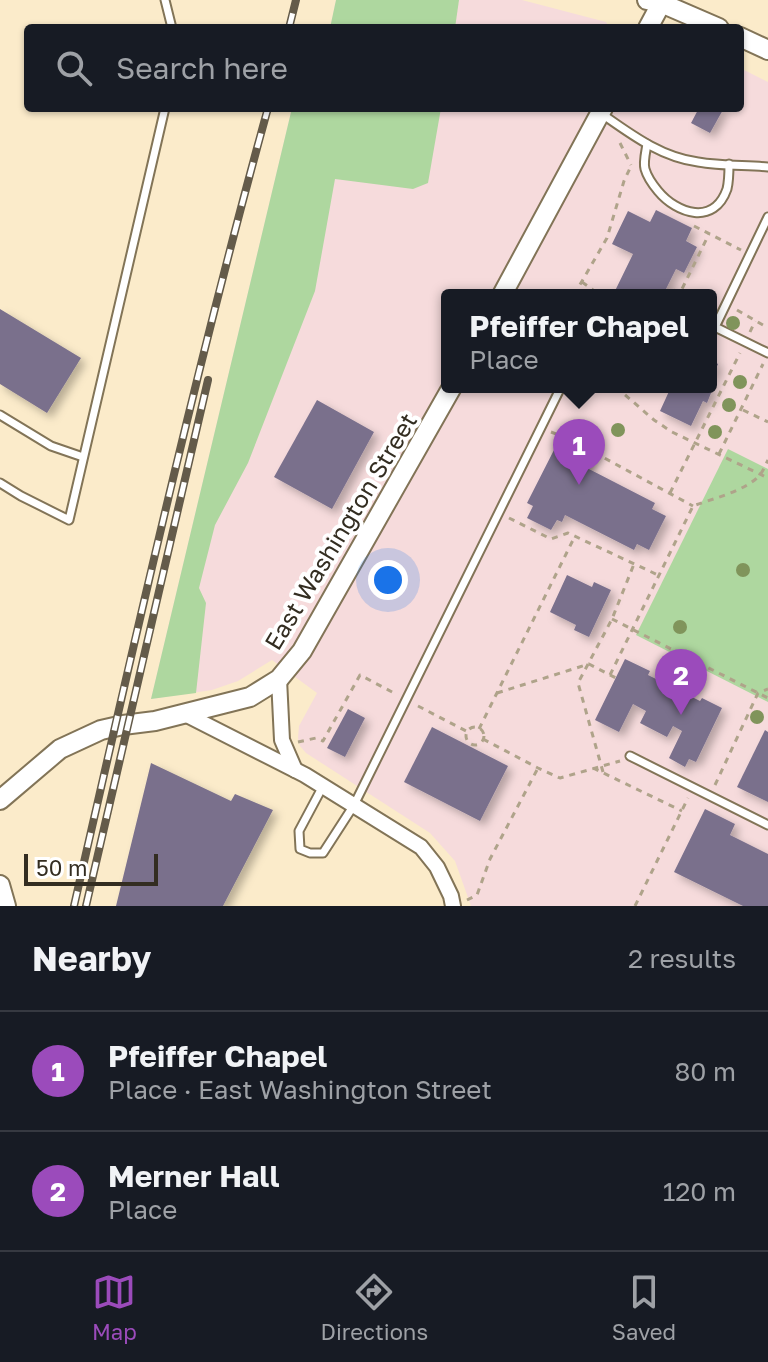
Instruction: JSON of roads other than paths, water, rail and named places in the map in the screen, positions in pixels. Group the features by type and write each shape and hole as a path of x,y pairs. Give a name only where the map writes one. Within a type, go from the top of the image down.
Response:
{"street":[{"path":"649,24 657,1 710,24"},
{"path":"744,39 768,50"},
{"path":"505,289 601,112"},
{"name":"East Washington Street","path":"0,800 60,749 101,730 185,714 250,697 279,679 302,651 449,393"},
{"path":"279,679 282,740 295,770"},
{"path":"185,714 295,770 421,847 437,867 451,896 460,903"},
{"path":"0,885 6,906"}],"lane":[{"path":"165,0 171,24"},
{"path":"0,483 69,520 164,112"},
{"path":"603,112 664,153 697,162 768,167"},
{"path":"647,144 645,169 654,185 666,201 686,211 701,214 712,209 723,197 728,186 729,164"},
{"path":"717,323 768,217"},
{"path":"717,328 768,353"},
{"path":"323,786 299,831 300,849 310,853 323,853 354,805 558,393"},
{"path":"0,415 51,446 83,457"},
{"path":"630,756 768,825"}],"railway":[{"path":"290,24 296,0"},
{"path":"74,906 191,406 267,112"},
{"path":"86,906 208,380"}],"place":[{"name":"Pfeiffer Chapel","path":"579,485"},
{"name":"Merner Hall","path":"681,715"}]}
